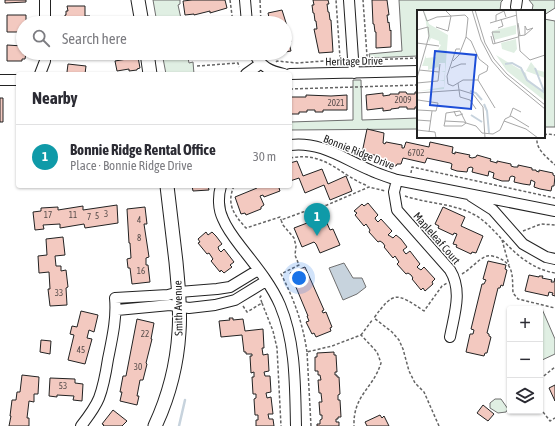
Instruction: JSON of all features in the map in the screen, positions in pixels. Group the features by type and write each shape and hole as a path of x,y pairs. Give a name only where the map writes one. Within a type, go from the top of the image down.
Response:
{"main road":[{"path":"138,0 141,16"},
{"path":"148,60 150,72"},
{"name":"Smith Avenue","path":"155,426 164,407 172,377 179,332 179,292 167,188"}],"street":[{"path":"45,0 45,16"},
{"path":"245,0 246,16"},
{"path":"349,0 354,73"},
{"path":"41,72 45,60"},
{"path":"258,60 260,64 275,72"},
{"path":"244,71 260,64"},
{"name":"Heritage Drive","path":"292,74 417,71"},
{"path":"0,80 16,80"},
{"name":"Bonnie Ridge Drive","path":"292,145 310,145 325,149 371,171 397,180 555,211"},
{"name":"Mapleleaf Court","path":"397,180 394,192 397,210 455,277 458,293 450,337"},
{"path":"220,188 219,204 222,217 227,228 266,281 280,305 285,319 291,340 294,363 296,426"},
{"name":"Bonnie Ridge Drive","path":"466,193 493,210 523,244 540,254 555,259"},
{"path":"81,426 94,408 99,398 112,339 116,310 115,298 217,289 230,286 258,270"},
{"path":"116,310 170,305 189,308 225,303 235,300 266,281"}],"path":[{"path":"230,0 232,16"},
{"path":"260,0 261,16"},
{"path":"275,66 277,61 297,63 337,60 340,58 336,0"},
{"path":"360,61 360,57 367,56 363,0"},
{"path":"367,67 366,60 417,58"},
{"path":"197,66 238,63 240,68 244,71"},
{"path":"292,89 417,85"},
{"path":"545,135 555,135"},
{"path":"538,138 536,144 539,149 555,165"},
{"path":"292,158 308,157 322,160 369,187 389,192 401,192 405,196 417,200 462,208 487,224 512,250 526,261 537,268 555,273"},
{"path":"410,175 412,167 555,198"},
{"path":"281,220 336,202 369,187"},
{"path":"233,188 230,194 233,212 237,219 246,228 280,217 283,225 294,238 296,246 295,255 300,266 280,274 298,312 305,335 311,426"},
{"path":"520,232 540,224 555,225"},
{"path":"501,239 509,266"},
{"path":"262,303 273,331 277,348 281,426"},
{"path":"307,352 332,346 361,335 374,318"},
{"path":"354,426 354,413 357,404 374,381 382,363 377,352 361,335"},
{"path":"541,378 555,367"},
{"path":"543,412 550,421 555,418"}],"green space":[{"path":"153,0 180,0 180,4 178,5 180,16 156,16"},
{"path":"399,0 503,0 501,2 500,10 417,10 417,56 370,58 369,54 402,51"},
{"path":"529,0 555,0 555,8 545,14 545,10 532,10 533,5"},
{"path":"545,19 555,21 555,127 545,127"},
{"path":"163,60 188,60 189,63 193,62 194,72 166,72"},
{"path":"353,80 361,80 362,120 417,118 417,129 292,130 292,122 353,120"},
{"path":"543,311 555,339 555,354 543,360"},
{"path":"495,399 501,399 507,408 507,410 498,413 490,408 490,403"}],"shaded area":[{"path":"344,263 353,278 362,278 366,287 357,294 343,300 329,268"}],"building":[{"path":"5,0 26,0 26,2 5,3"},
{"path":"225,0 227,8 210,13 210,11 194,15 185,15 183,1"},
{"path":"313,0 328,0 329,4 327,4 331,20 333,52 319,53 314,29 317,29 313,13"},
{"path":"372,0 387,0 389,15 387,15 388,23 389,22 390,31 391,30 391,47 376,48 376,32 373,24"},
{"path":"67,6 85,6 85,16 65,16 66,11 68,11"},
{"path":"282,10 284,16 269,16 268,13"},
{"path":"7,15 26,15 16,16 16,32 7,32"},
{"path":"7,45 16,46 16,60 22,61 7,61"},
{"path":"139,60 140,68 137,70 129,71 129,69 117,71 115,61"},
{"path":"68,64 86,66 85,72 67,72"},
{"path":"399,92 415,94 415,92 417,92 417,107 415,107 415,109 407,109 407,107 399,107 383,111 383,108 367,110 366,95 383,93 383,96 399,94"},
{"path":"306,95 347,95 347,110 323,110 323,112 315,112 315,110 307,110 307,112 292,114 292,97 306,97"},
{"path":"0,98 3,98 3,122 0,122"},
{"path":"367,129 384,133 383,143 385,144 386,142 402,145 402,148 404,148 406,142 429,147 430,142 453,147 452,153 455,154 455,152 470,155 469,157 472,158 476,157 477,155 491,159 490,161 497,163 497,161 511,164 511,166 514,167 518,167 518,165 532,168 532,170 539,172 539,170 553,173 555,176 554,186 552,186 551,191 540,189 534,187 535,182 531,180 530,185 514,182 515,177 512,176 510,177 509,181 502,181 493,178 494,173 489,171 488,176 472,172 473,168 471,167 468,168 467,172 457,171 451,169 452,164 450,163 427,158 425,163 403,158 401,164 397,164 396,166 383,163 384,160 379,159 380,156 362,153"},
{"path":"297,161 303,176 322,169 328,184 346,176 352,191 330,200 324,185 305,193 299,178 292,180 292,162"},
{"path":"192,188 208,188 209,190 193,191"},
{"path":"257,188 279,188 280,191 264,197 263,195 260,196 264,205 261,209 246,215 245,213 241,214 235,197"},
{"path":"368,203 378,215 375,218 376,220 378,222 381,219 392,231 388,235 393,238 396,235 401,239 407,247 403,250 405,253 406,254 410,251 420,264 417,267 421,270 424,267 435,279 432,282 433,284 425,291 423,288 421,290 412,279 413,278 411,275 408,273 406,274 397,264 399,262 395,256 393,258 384,247 385,246 383,243 380,241 378,242 369,232 370,230 366,224 364,226 355,215 357,213 354,211 362,204 364,206"},
{"path":"117,205 118,223 85,228 84,224 60,228 60,224 43,225 44,229 35,230 33,212 41,211 41,208 58,207 58,210 83,206 83,210"},
{"path":"145,207 147,224 144,224 149,257 146,258 146,265 148,265 150,282 132,284 127,259 131,258 127,209"},
{"path":"443,207 465,217 461,226 483,236 476,253 472,252 471,254 456,247 457,245 453,244 457,234 454,233 453,235 438,228 439,226 435,224"},
{"path":"315,220 317,225 326,221 330,230 333,229 340,245 320,253 314,242 302,247 294,228"},
{"path":"206,232 208,235 212,232 216,236 222,244 218,247 219,250 221,252 224,249 234,262 230,265 232,267 224,273 221,270 220,272 211,261 213,259 209,253 207,254 198,243 200,242 198,239"},
{"path":"63,237 65,255 55,256 56,266 61,266 61,271 66,270 68,287 66,288 67,305 50,306 48,289 50,289 49,272 39,273 38,256 47,255 46,239"},
{"path":"488,261 506,265 505,269 507,270 503,286 501,285 500,288 498,288 487,333 491,337 487,353 485,353 484,356 466,352 470,334 473,334 474,330 471,329 482,284 484,284 486,280 483,279"},
{"path":"305,267 324,310 322,311 323,313 326,312 332,327 330,328 331,331 316,337 314,333 312,334 306,322 309,321 308,316 290,273"},
{"path":"529,275 539,277 543,276 542,278 552,280 551,282 554,282 555,278 555,296 552,295 553,293 549,292 548,296 525,291"},
{"path":"81,311 98,315 94,332 89,330 87,338 92,339 85,364 68,360 74,335 70,334 72,326 77,327"},
{"path":"229,318 233,318 233,320 243,319 245,331 263,329 263,355 268,354 269,371 264,372 265,376 270,376 271,392 266,393 267,398 271,397 273,414 268,414 269,419 273,419 274,426 256,426 258,415 255,415 254,399 256,398 256,394 253,394 252,377 254,377 254,372 251,373 250,356 252,356 252,354 246,354 246,352 244,352 242,335 221,337 219,321 230,320"},
{"path":"137,319 154,323 147,364 143,380 140,380 137,405 120,401 122,392 120,392 123,376 126,376"},
{"path":"41,340 51,341 50,354 40,352"},
{"path":"334,352 334,355 336,355 337,372 335,372 335,375 339,377 340,394 338,395 338,400 340,400 341,417 336,419 336,422 339,422 339,426 317,426 317,424 320,424 320,420 322,419 322,415 320,415 319,402 322,402 321,393 319,393 318,380 321,380 320,375 318,375 318,371 315,371 315,357 317,357 317,353"},
{"path":"22,375 39,377 38,394 34,394 34,402 29,401 27,418 29,418 29,426 9,426 12,400 16,400 17,392 20,392"},
{"path":"50,378 75,379 75,383 83,384 82,401 73,400 74,396 49,396"},
{"path":"555,385 555,401 549,388"},
{"path":"483,405 494,414 488,421 477,413"},
{"path":"113,410 127,421 122,426 103,426 104,425 102,424"},
{"path":"380,415 382,418 384,416 389,426 367,426 365,422"}],"waterway":[{"path":"179,426 185,400"}],"place":[{"name":"Bonnie Ridge Rental Office","path":"317,236"}]}
